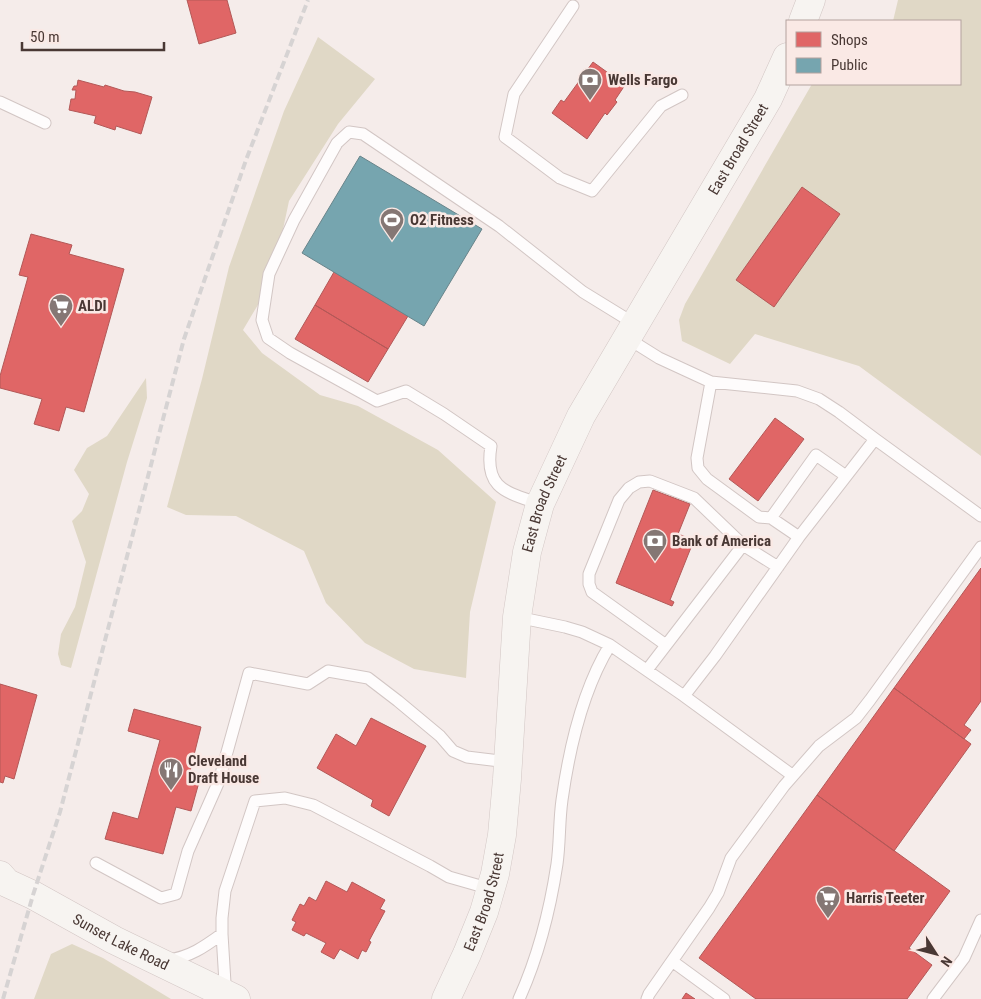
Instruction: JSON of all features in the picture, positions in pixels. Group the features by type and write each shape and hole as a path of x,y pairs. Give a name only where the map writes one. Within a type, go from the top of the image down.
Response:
{"main road":[{"path":"803,20 810,0"},
{"name":"East Broad Street","path":"446,999 484,912 495,874 502,835 517,617 527,552 540,504 581,416 768,99 786,59"},
{"name":"Sunset Lake Road","path":"2,884 237,999"}],"lane":[{"path":"573,6 514,94 505,137 560,178 592,191 661,106 682,95"},
{"path":"0,102 45,122"},
{"path":"540,504 505,492 492,477 489,460 491,446 444,414 406,391 377,401 290,353 268,338 262,320 269,274 294,220 337,143 349,132 363,134 499,226 631,331 658,358 711,382 797,391 819,399 981,516"},
{"path":"711,382 697,458 698,468 707,479 760,516 771,518 799,537"},
{"path":"684,696 715,656 799,537 875,439"},
{"path":"771,518 816,455 846,476"},
{"path":"666,645 592,592 589,584 589,574 618,500 629,488 639,482 650,481 694,498 743,545 778,567"},
{"path":"647,670 743,545"},
{"path":"647,999 718,893 731,858 792,775 819,746 856,718 981,547"},
{"path":"517,617 582,632 610,645 684,696 792,775"},
{"path":"519,999 529,976 546,922 557,864 562,800 573,740 589,687 610,645"},
{"path":"96,863 161,898 176,894 188,851 219,781 249,673 308,684 328,671 368,678 440,736 453,751 467,757 508,762"},
{"path":"237,999 225,983 222,918 225,891 255,801 285,798 313,805 449,877 491,889"},
{"path":"933,999 964,958 981,920"},
{"path":"156,961 181,958 202,948 222,934"},
{"path":"672,961 724,999"}],"shaded area":[{"path":"898,0 981,0 981,456 859,366 755,334 730,364 682,341 679,320 685,304 811,85 961,85 961,20 893,20"},
{"path":"318,37 375,79 338,124 289,201 272,281 243,330 262,353 320,395 358,406 438,450 496,502 470,612 466,678 414,669 365,643 326,603 304,551 236,516 186,515 167,507 202,379 229,267 284,111"},
{"path":"146,378 147,398 127,462 71,668 61,665 58,654 61,634 75,607 86,562 72,521 82,511 89,494 74,470 87,448 107,436"},
{"path":"72,944 103,958 171,999 34,999 51,954"}],"building: Shops":[{"path":"187,0 227,0 236,33 199,44"},
{"name":"Wells Fargo","path":"593,62 625,85 615,100 617,102 607,115 605,113 587,139 552,113 561,100 564,102"},
{"path":"78,80 152,97 141,134 116,126 115,130 94,123 96,116 69,110 71,99 75,99 76,90 72,90 74,86 77,86"},
{"path":"802,187 840,214 774,307 736,280"},
{"name":"ALDI","path":"31,234 72,245 69,254 124,269 84,412 66,407 59,431 34,424 42,399 0,388 0,376 28,277 19,275"},
{"path":"334,272 408,316 388,349 315,305"},
{"path":"315,305 388,349 368,382 295,339"},
{"path":"775,418 804,439 758,501 729,479"},
{"name":"Bank of America","path":"653,490 690,504 678,534 694,540 670,600 674,602 672,606 616,583"},
{"path":"981,568 981,701 964,725 971,730 964,739 894,688"},
{"path":"0,684 37,695 14,779 5,776 3,783 0,782"},
{"path":"894,688 971,744 894,851 817,795"},
{"name":"Cleveland Draft House","path":"134,709 201,727 190,771 201,775 191,811 176,807 163,854 105,839 113,812 138,819 160,740 128,731"},
{"path":"371,718 426,746 389,816 371,806 373,800 317,768 336,734 356,746"},
{"name":"Harris Teeter","path":"817,795 950,891 909,948 932,965 907,999 756,999 699,958"},
{"path":"326,881 347,892 352,882 385,900 380,909 385,911 369,941 371,942 366,952 362,950 358,959 340,949 334,959 321,952 326,943 306,933 304,936 292,930 296,922 292,920 300,904 304,906 309,897 316,901"},
{"path":"686,993 695,999 682,999"}],"building: Public":[{"name":"O2 Fitness","path":"360,156 482,229 424,326 302,253"}],"railway":[{"path":"3,999 33,895 60,812 184,339 246,160 308,0"}],"place":[{"name":"Wells Fargo","path":"590,101"},
{"name":"O2 Fitness","path":"392,241"},
{"name":"ALDI","path":"61,327"},
{"name":"Bank of America","path":"655,562"},
{"name":"Cleveland Draft House","path":"171,791"},
{"name":"Harris Teeter","path":"828,919"}]}
